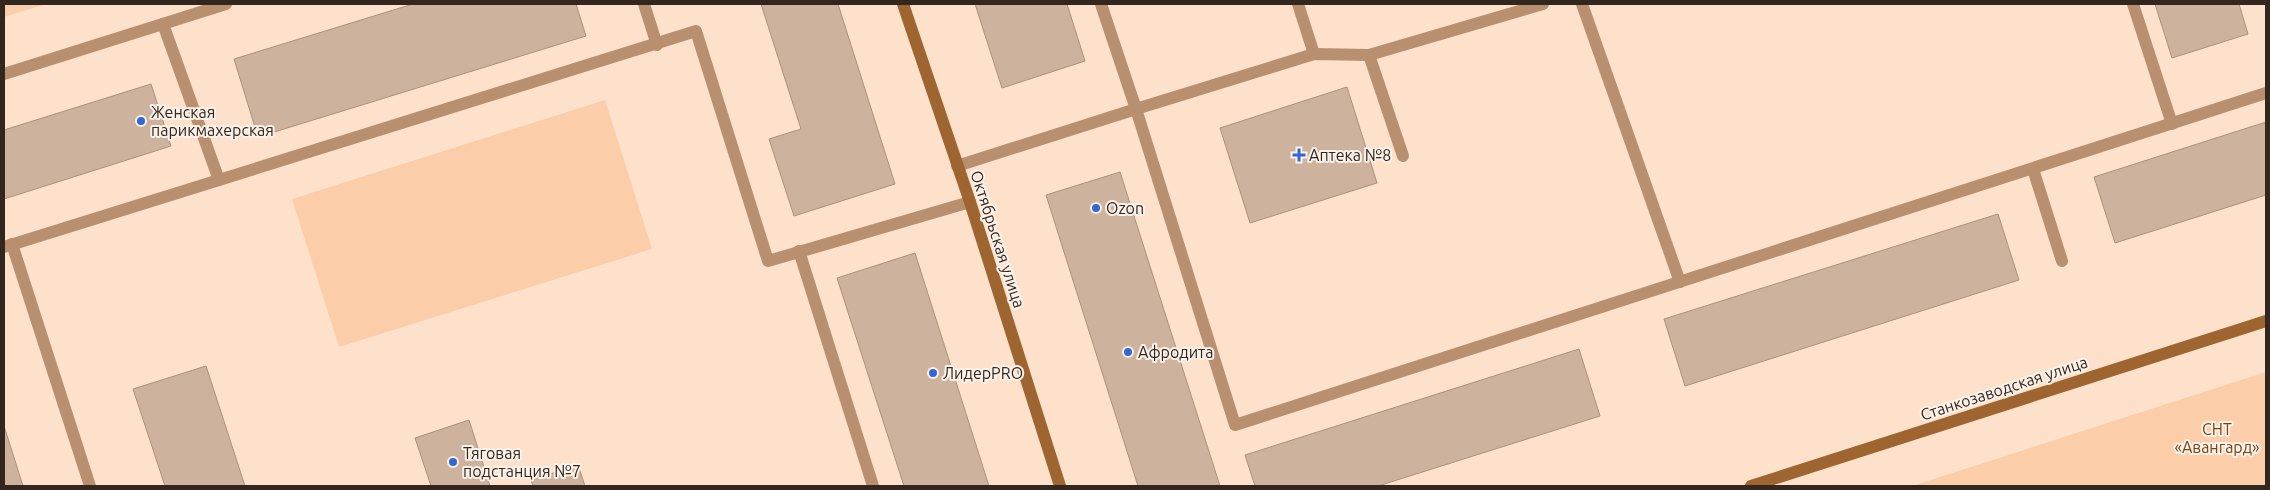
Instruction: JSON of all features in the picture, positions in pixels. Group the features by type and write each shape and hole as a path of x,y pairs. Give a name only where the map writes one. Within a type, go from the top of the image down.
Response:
{"street":[{"path":"4,74 226,4"},
{"path":"644,4 657,45"},
{"name":"Октябрьская улица","path":"903,4 970,202 1060,486"},
{"path":"1101,4 1235,425 2266,94"},
{"path":"1298,4 1314,54"},
{"path":"957,166 1314,54 1369,55 1543,4"},
{"path":"1582,4 1680,282"},
{"path":"2133,4 2172,124"},
{"path":"163,24 219,180"},
{"path":"90,486 8,245 696,32 768,261 970,202"},
{"path":"1369,55 1403,156"},
{"path":"2033,169 2062,261"},
{"path":"799,251 873,486"},
{"name":"Станкозаводская улица","path":"1751,486 2266,321"}],"green space":[{"path":"4,4 46,4 4,17"},
{"path":"605,100 652,249 339,347 292,199"},
{"name":"СНТ «Авангард»","path":"2266,372 2266,486 1912,486"}],"building":[{"path":"413,4 576,4 586,36 258,137 234,59"},
{"path":"761,4 838,4 895,184 794,216 769,139 801,129"},
{"path":"975,4 1067,4 1085,61 1002,88"},
{"path":"2155,4 2239,4 2248,34 2172,58"},
{"path":"151,84 171,146 4,199 4,130"},
{"name":"Аптека №8","path":"1347,87 1377,183 1250,223 1220,128"},
{"path":"2266,122 2266,195 2115,243 2094,177"},
{"path":"1120,172 1220,486 1138,486 1046,195"},
{"path":"1998,214 2019,280 1685,386 1664,319"},
{"path":"915,253 989,486 904,486 837,278"},
{"path":"1579,349 1600,416 1378,486 1255,486 1245,455"},
{"path":"206,366 245,486 165,486 133,389"},
{"name":"Тяговая подстанция №7","path":"469,420 490,486 431,486 415,438"},
{"path":"4,426 23,486 4,486"},
{"path":"578,465 585,486 533,486 531,480"}],"place":[{"name":"Женская парикмахерская","path":"141,121"},
{"name":"Аптека №8","path":"1299,155"},
{"name":"Ozon","path":"1096,208"},
{"name":"Афродита","path":"1128,352"},
{"name":"ЛидерPRO","path":"933,373"},
{"name":"Тяговая подстанция №7","path":"453,462"}]}
